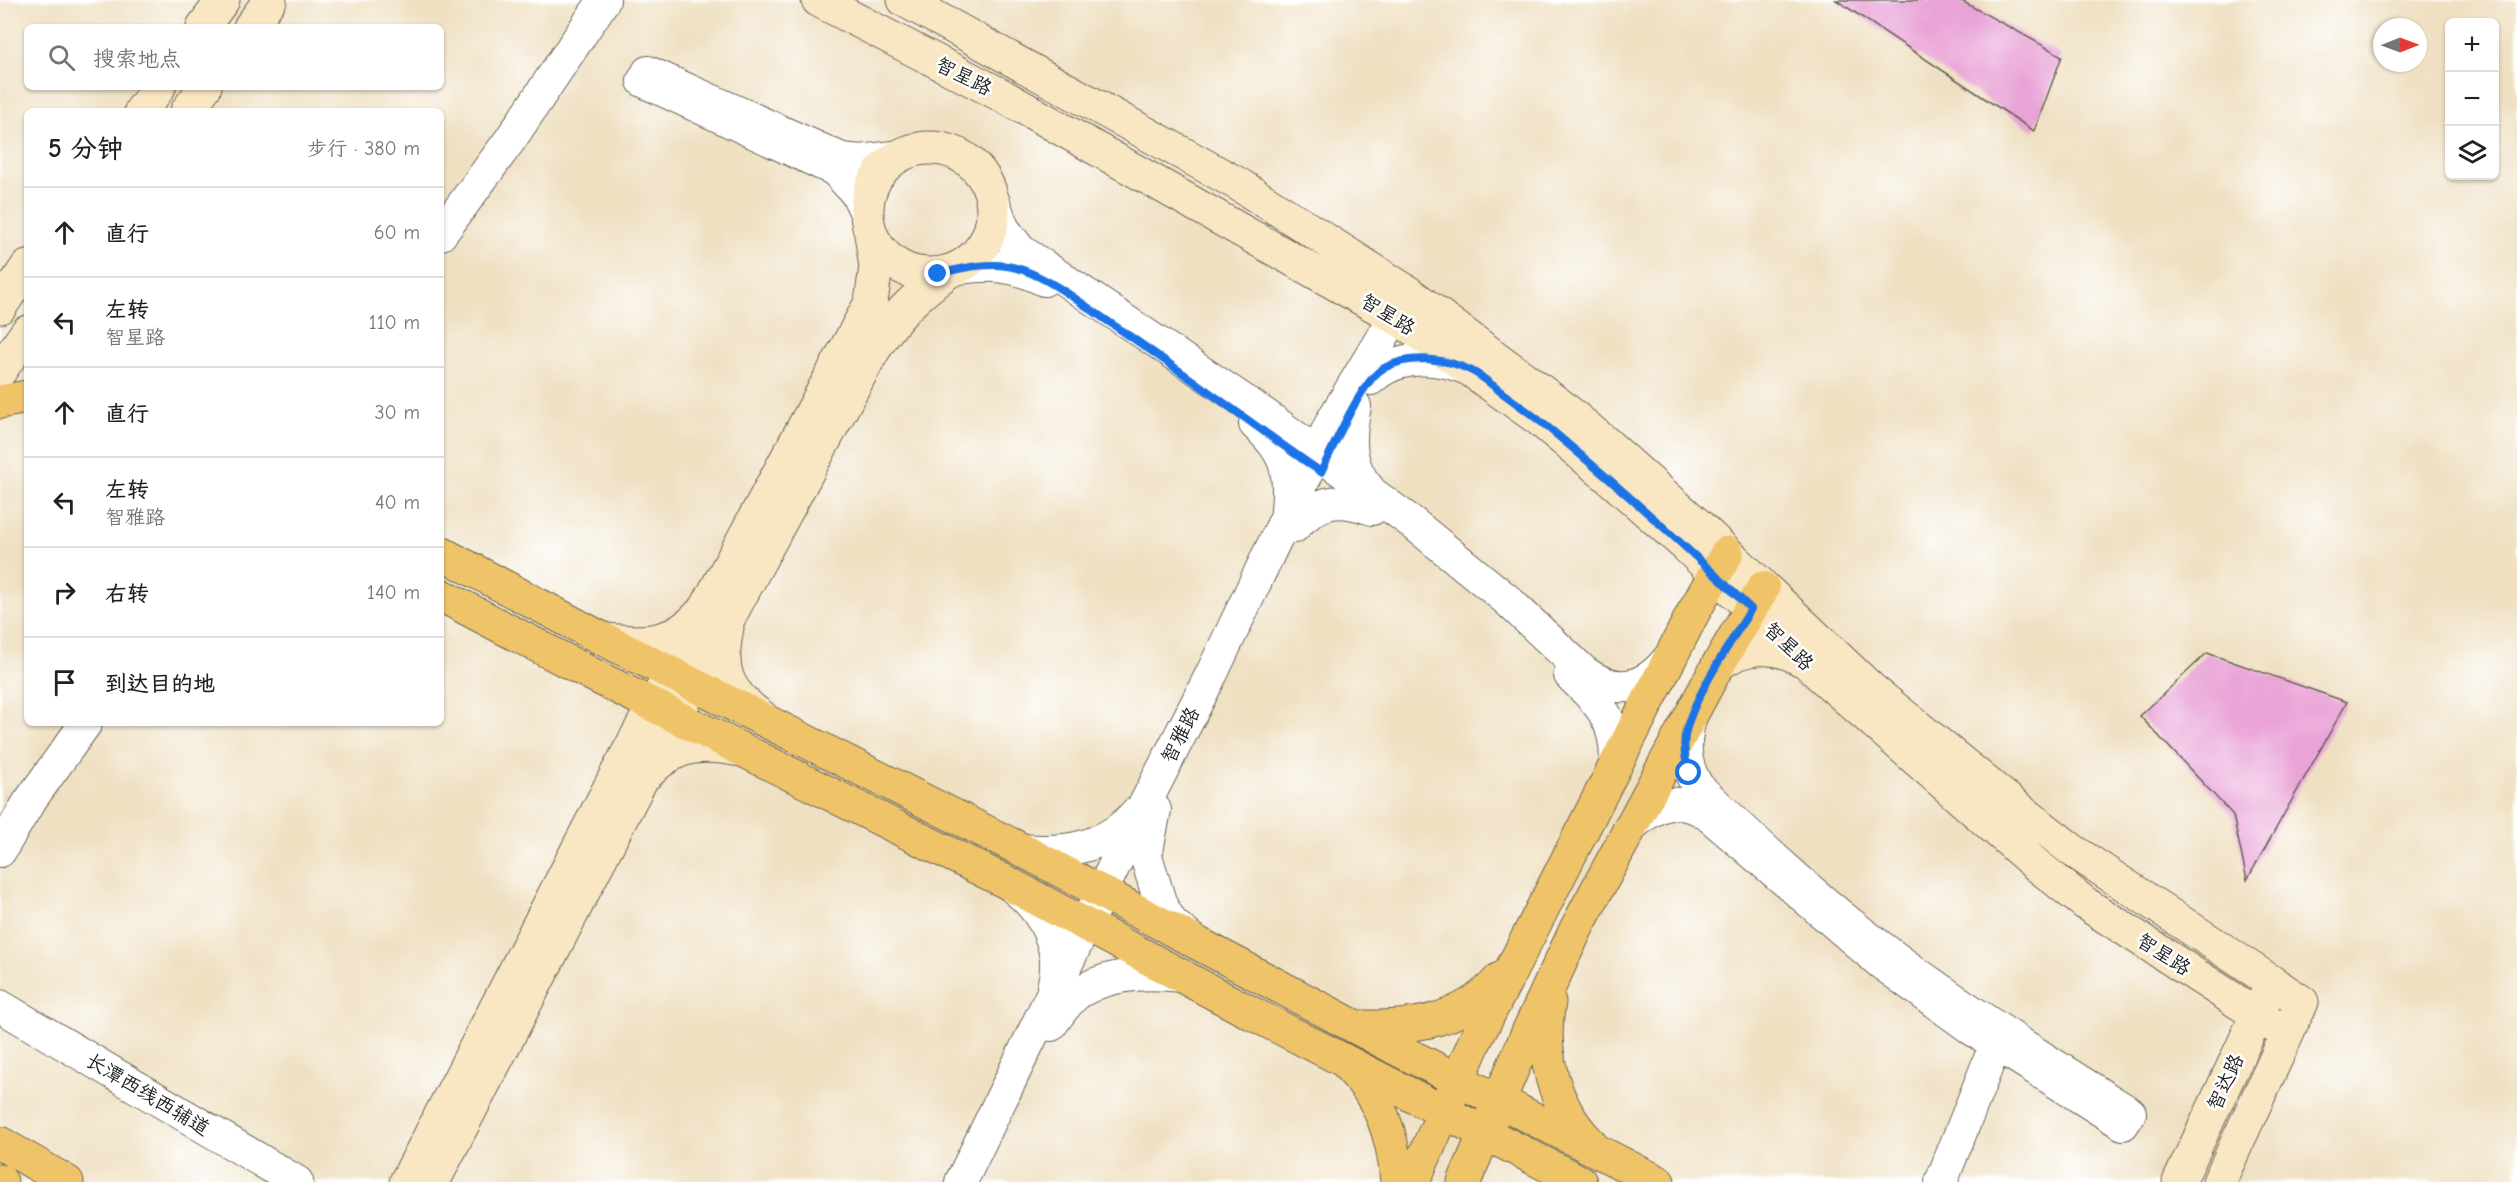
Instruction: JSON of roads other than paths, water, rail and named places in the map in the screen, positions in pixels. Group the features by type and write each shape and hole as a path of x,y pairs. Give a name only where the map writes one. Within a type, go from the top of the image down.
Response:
{"main road":[{"path":"205,24 223,0"},
{"path":"252,24 270,0"},
{"name":"智星路","path":"818,0 1407,308 1474,371 1540,420 1686,546 1721,564"},
{"name":"智星路","path":"904,0 1238,184 1407,308 1560,405 1681,510 1721,564 1757,598 1998,792 2072,850 2302,1002"},
{"path":"143,108 157,90"},
{"path":"189,108 203,90"},
{"path":"413,1179 718,612 871,302 876,267 869,224 869,192 879,172 894,157 914,148 935,147 956,152 974,165 986,181 993,200 993,221 987,240 975,256 922,292 884,330 718,612 725,672 732,688 741,702 768,722"},
{"path":"869,224 882,253 899,266 918,273 938,274 953,269"},
{"path":"0,307 24,271"},
{"path":"0,371 24,336"},
{"path":"0,402 24,398"},
{"path":"1686,546 1694,562 1697,582 1691,618"},
{"path":"444,555 682,679 1022,850 1355,1027 1658,1182"},
{"path":"1413,1182 1458,1080 1518,957 1672,654 1721,564"},
{"path":"444,597 590,673 1004,881 1342,1060 1580,1182"},
{"path":"1464,1182 1576,927 1718,665 1757,598"},
{"name":"智星路","path":"1757,598 1807,663 1963,803 2034,863 2086,904 2287,1034"},
{"path":"606,640 654,642 718,612"},
{"path":"1718,665 1745,651 1760,649 1777,649 1807,663"},
{"path":"590,673 610,689 623,712 627,779"},
{"path":"627,779 684,749 705,744 748,752"},
{"path":"1355,1027 1407,1026 1451,1016 1490,991 1518,957"},
{"path":"2191,971 2211,990 2222,1009 2227,1029 2228,1052 2222,1088"},
{"path":"1554,976 1546,1033 1551,1079 1578,1131 1597,1151"},
{"name":"智达路","path":"2179,1182 2272,983"},
{"name":"智达路","path":"2219,1182 2302,1002"},
{"path":"1342,1060 1369,1090 1379,1108 1395,1157 1397,1182"},
{"path":"0,1143 67,1182"}],"street":[{"path":"444,211 496,142 591,0"},
{"path":"444,230 510,140 604,0"},
{"path":"869,224 856,194 835,170 643,81 648,72 842,159 861,161 894,157"},
{"path":"993,200 1003,228 1020,250 1319,462 1506,599 1584,672 1598,682 1616,687 1639,685 1659,670 1672,654"},
{"path":"953,269 1005,266 1024,270 1052,285 1259,419 1282,456 1289,484 1290,524 1318,507 1333,502 1374,502"},
{"name":"智雅路","path":"975,1182 1048,1018 1212,673 1290,524 1319,462 1407,308"},
{"path":"1259,419 1307,421 1358,394 1382,369 1397,362 1418,359 1452,363 1474,371"},
{"path":"1358,394 1351,443 1353,464 1374,502 1512,620 1597,701 1614,729 1616,765"},
{"path":"1629,828 1650,811 1669,804 1683,802 1706,813 1864,949 1998,1039 2130,1113 2123,1124 2041,1073 1998,1039 1920,976 1860,931 1806,887 1698,787 1689,773 1684,755 1685,736 1690,716"},
{"path":"0,827 68,726"},
{"path":"0,851 29,802 84,726"},
{"path":"1022,850 1064,852 1087,846 1108,836 1151,805"},
{"path":"1151,805 1146,856 1152,879 1161,904 1172,923 1196,943"},
{"path":"1004,881 1024,896 1040,914 1052,937 1056,958 1048,1018"},
{"path":"1048,1018 1062,1009 1077,993 1101,982 1125,976 1149,974 1183,976"},
{"name":"长潭西线西辅道","path":"0,1006 297,1182"},
{"name":"智雅路","path":"961,1182 1048,1018"},
{"name":"长潭西线西辅道","path":"0,1019 274,1182"},
{"path":"1941,1182 1987,1081 1984,1059 1998,1039"},
{"path":"1953,1182 1987,1081 1998,1039"},
{"path":"1987,1081 2028,1071 2041,1073"}]}
